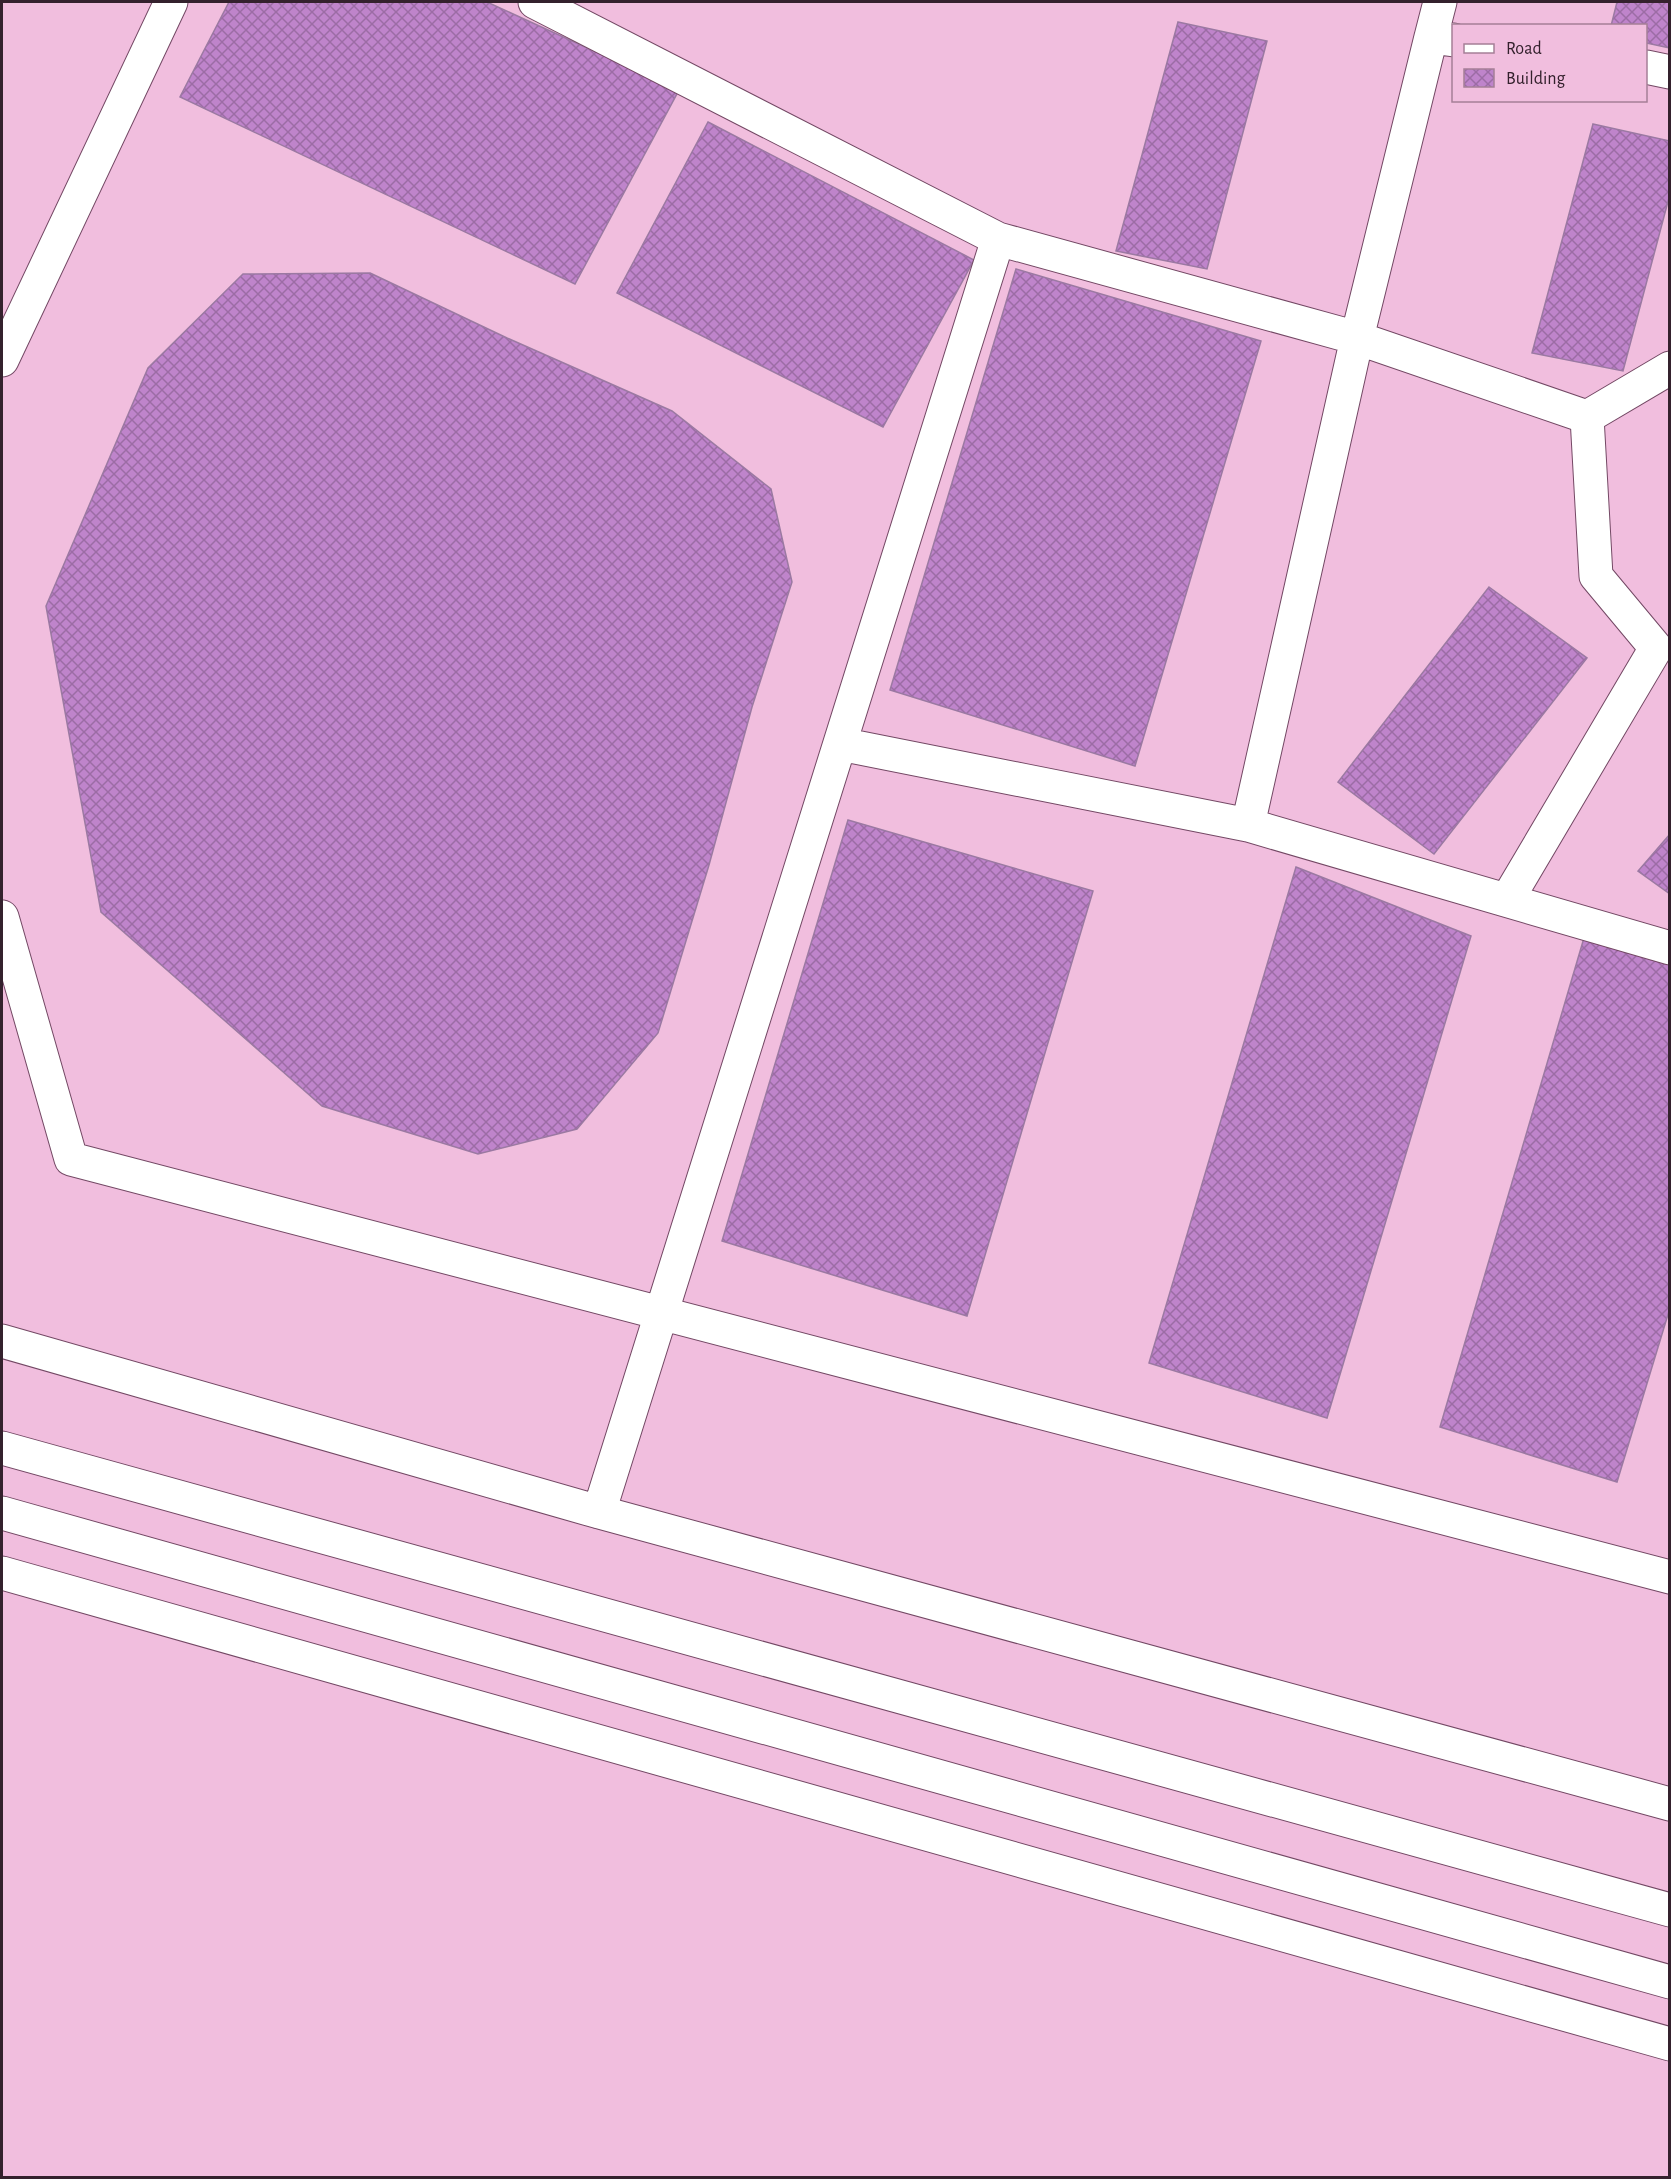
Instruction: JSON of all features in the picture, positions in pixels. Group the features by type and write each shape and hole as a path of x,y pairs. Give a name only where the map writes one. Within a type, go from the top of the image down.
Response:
{"street":[{"path":"2,360 171,2"},
{"path":"1248,825 1357,338 1442,39 1440,2"},
{"path":"542,3 998,238 1357,338 1587,417 1670,368"},
{"path":"1647,67 1670,72"},
{"path":"598,1512 998,238"},
{"path":"1507,900 1656,648 1596,576 1587,417"},
{"path":"840,744 1248,825 1670,948"},
{"path":"2,916 72,1159 1670,1577"},
{"path":"2,1341 598,1512 1670,1804"},
{"path":"2,1448 1670,1910"},
{"path":"2,1513 1670,1982"},
{"path":"2,1573 1670,2044"}],"building":[{"path":"229,2 487,2 679,90 575,284 180,97"},
{"path":"1617,2 1670,2 1670,48 1647,43 1647,24 1612,24"},
{"path":"1178,22 1267,41 1207,269 1116,251"},
{"path":"708,122 974,260 883,427 617,293"},
{"path":"1593,124 1670,141 1670,194 1623,371 1532,353"},
{"path":"1016,269 1261,341 1135,766 890,690"},
{"path":"370,273 507,338 672,411 771,489 792,582 752,707 709,865 658,1033 577,1129 478,1154 322,1106 101,912 46,606 148,368 243,274"},
{"path":"1489,587 1587,658 1434,854 1338,782"},
{"path":"848,820 1093,891 967,1316 722,1241"},
{"path":"1670,834 1670,894 1638,871"},
{"path":"1296,867 1471,936 1327,1418 1149,1363"},
{"path":"1586,931 1670,964 1670,1308 1617,1482 1440,1427"}]}
